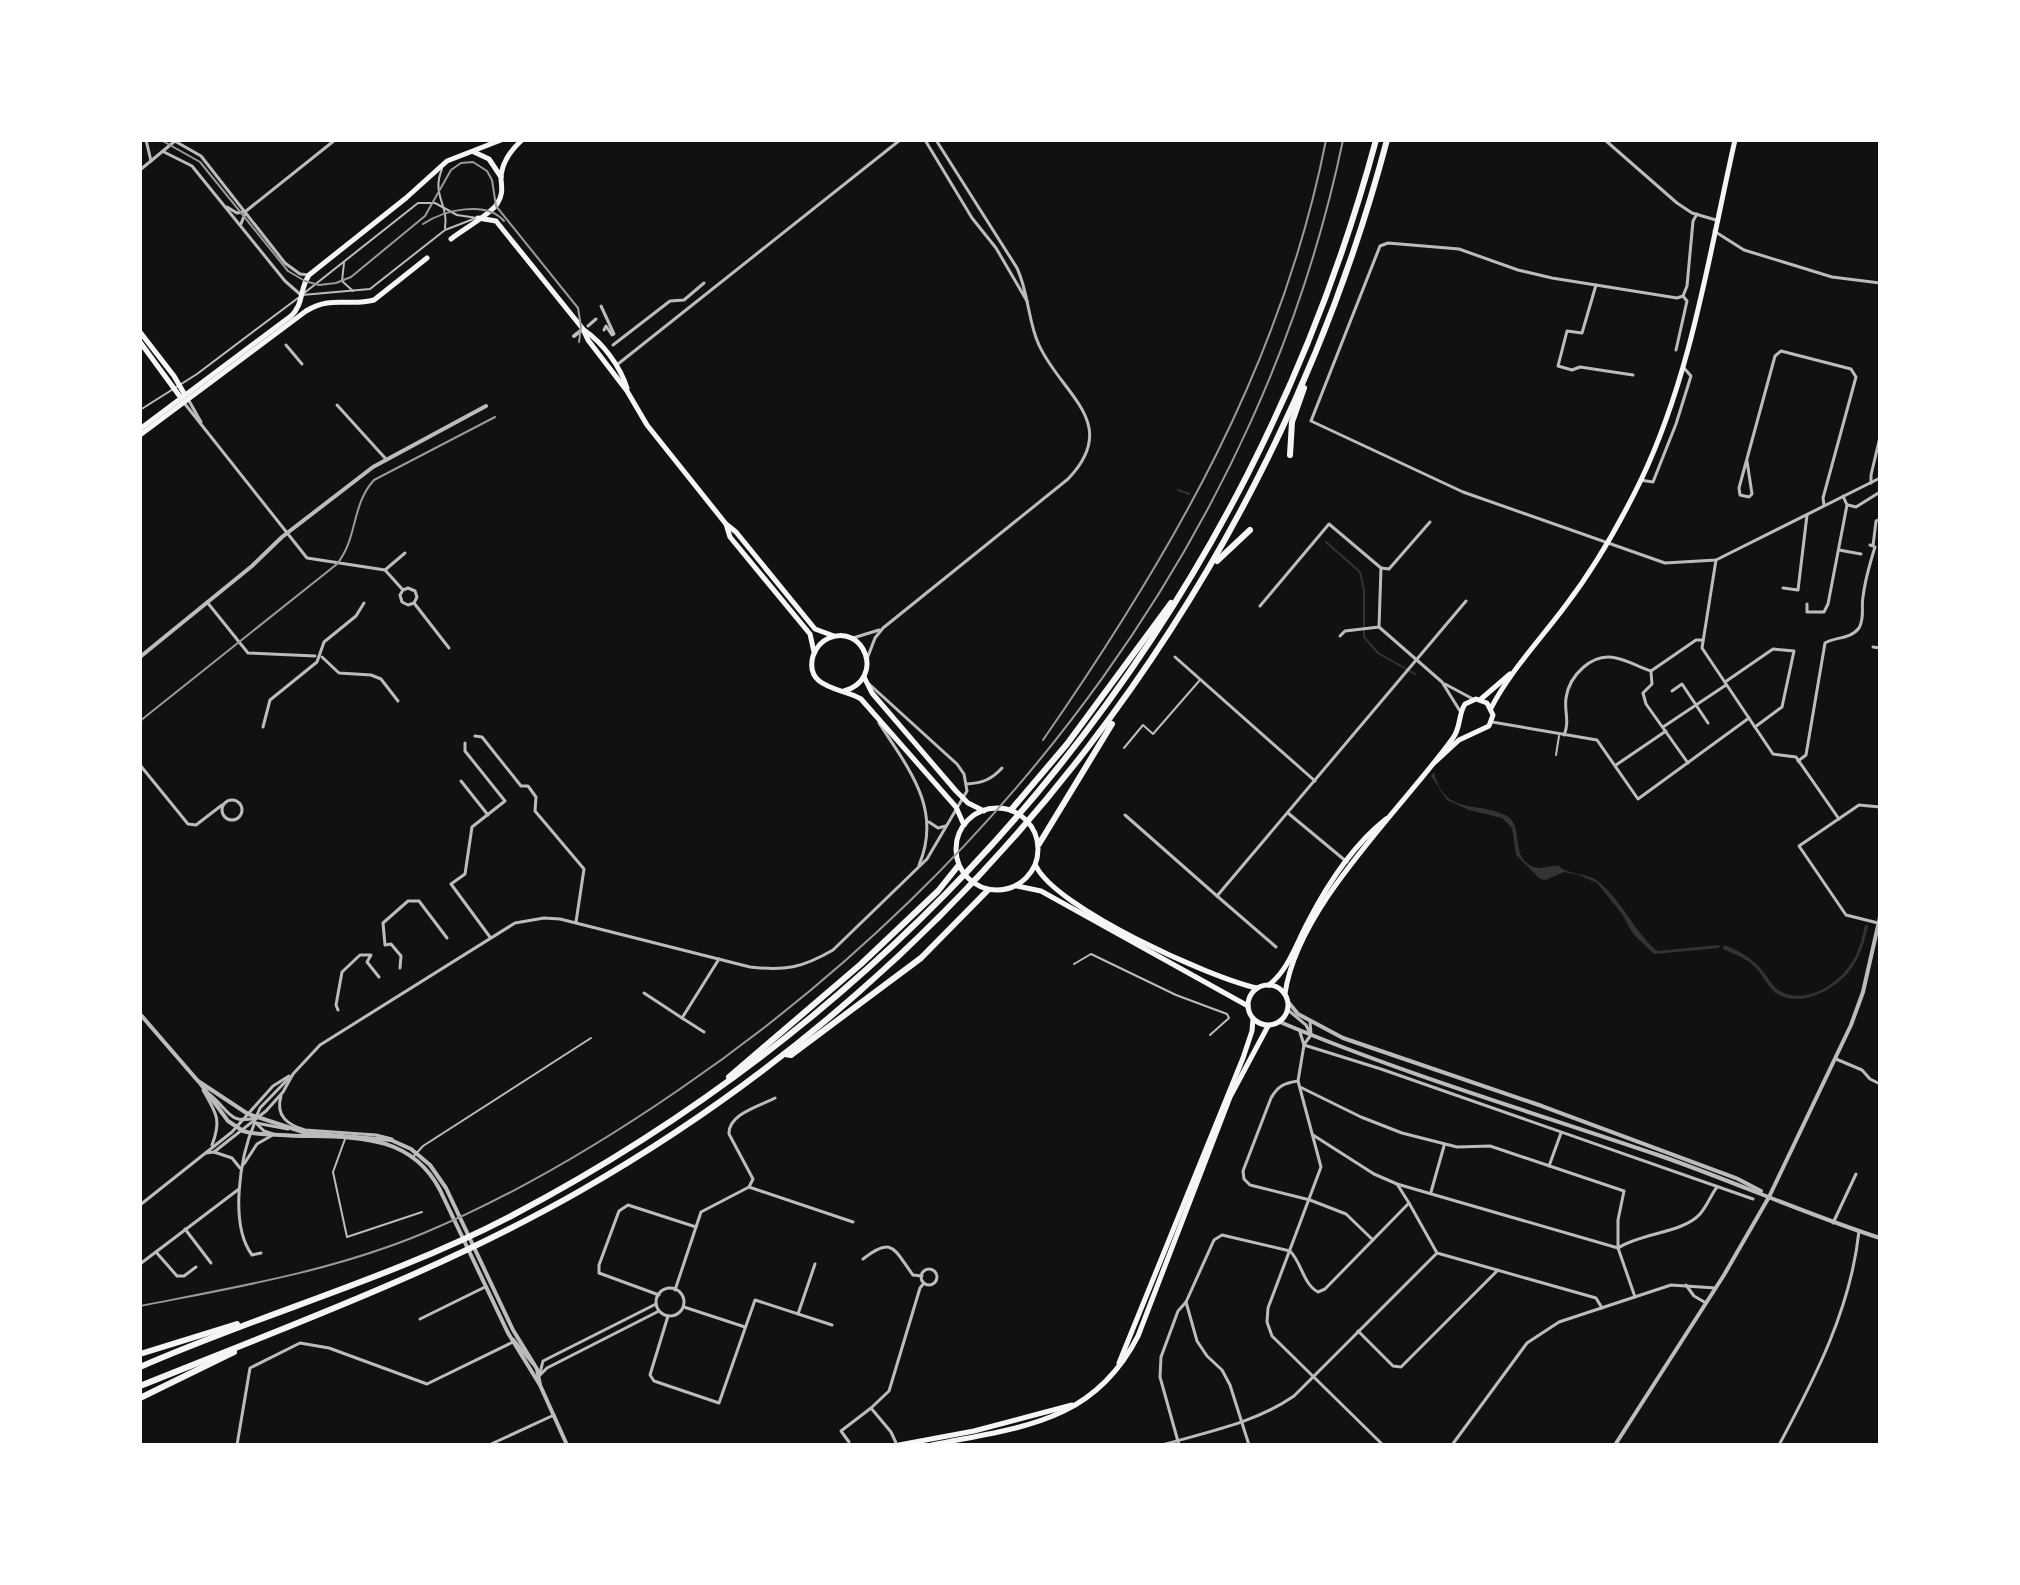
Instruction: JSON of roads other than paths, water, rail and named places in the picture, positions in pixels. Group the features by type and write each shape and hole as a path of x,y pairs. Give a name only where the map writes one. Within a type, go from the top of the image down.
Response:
{"highway":[{"path":"140,1367 383,1275 481,1231 598,1168 753,1064 886,954 957,885 1015,822 1102,715 1199,565 1249,472 1305,350 1340,259 1375,140"},
{"path":"1290,455 1292,422 1359,234 1387,140"},
{"path":"1039,844 1207,572 1265,464 1327,324"},
{"path":"1207,572 1250,530"},
{"path":"1011,810 1086,720 1199,565"},
{"path":"140,1386 444,1261 574,1194 687,1124 785,1054 884,970 982,874 1063,781 1148,667"},
{"path":"681,1115 861,964 945,883 958,866"},
{"path":"785,1054 791,1055 921,958 988,890"},
{"path":"140,1354 294,1308"},
{"path":"140,1398 293,1325"}],"main road":[{"path":"140,435 291,316 302,302 301,295 309,275 406,198 447,161 501,140"},
{"path":"501,178 508,157 522,140"},
{"path":"1434,763 1459,740 1482,731 1491,722 1491,708 1511,674 1561,611 1606,543 1640,480 1671,408 1683,368 1735,140"},
{"path":"471,152 489,159 501,178 503,189 496,221"},
{"path":"451,239 493,210 500,200"},
{"path":"478,218 496,221 594,336 647,425 815,629 851,638 863,649 867,659 865,679 872,693 956,791 968,803 984,811"},
{"path":"140,429 314,306 322,302 374,300 427,258"},
{"path":"140,332 184,398"},
{"path":"140,342 177,385"},
{"path":"726,524 730,537 810,634 814,653 813,670 818,680 827,688 858,697 948,798 964,825"},
{"path":"814,653 822,642 834,636"},
{"path":"1269,985 1286,966 1317,905 1457,731 1460,711 1465,704 1511,674"},
{"path":"844,691 865,679"},
{"path":"1477,699 1491,708"},
{"path":"1460,720 1474,732"},
{"path":"1000,808 1011,810 1024,817 1034,830 1039,844 1036,865 1017,886 988,890 967,878 958,866 957,840 964,825 984,811 1000,808"},
{"path":"932,1445 1053,1418 1084,1400 1107,1381 1127,1357 1138,1336 1230,1097 1268,1026 1280,1022 1288,1007 1285,994 1289,973 1303,941 1349,863"},
{"path":"1036,865 1052,887 1096,916 1233,982 1257,988 1269,985 1278,987 1285,994"},
{"path":"1017,886 1041,891 1248,1006"},
{"path":"1115,1371 1243,1058 1252,1031 1253,1019 1248,1006 1257,988"},
{"path":"1253,1019 1268,1026"},
{"path":"898,1445 1033,1417 1084,1400"}],"street":[{"path":"146,140 151,161"},
{"path":"140,170 174,140 201,156 291,269 309,275"},
{"path":"241,225 242,215 246,211 335,140"},
{"path":"614,367 900,140"},
{"path":"925,140 972,218 996,248 1029,305"},
{"path":"867,659 875,638 883,628 1068,479 1084,459 1090,436 1084,411 1040,349 1017,268 936,140"},
{"path":"1605,140 1677,203 1716,220"},
{"path":"164,152 192,166 285,281 301,295"},
{"path":"223,204 237,213 246,211"},
{"path":"1683,296 1687,286 1693,221 1697,214"},
{"path":"1714,231 1744,250 1832,277 1880,283"},
{"path":"1683,296 1670,297 1518,270 1459,249 1383,244 1375,251 1352,318 1311,418 1313,424 1463,492 1665,563 1716,560 1880,480"},
{"path":"613,345 670,301 684,300 704,283"},
{"path":"1596,285 1582,333 1567,331 1558,366 1633,375"},
{"path":"1676,350 1687,301 1683,296"},
{"path":"601,306 614,334 606,326 604,330"},
{"path":"574,336 596,319"},
{"path":"286,345 302,364"},
{"path":"611,355 617,350"},
{"path":"1747,461 1752,494 1749,497 1740,495 1739,488 1778,352 1851,369 1856,377 1823,498 1824,505"},
{"path":"1640,480 1653,482 1669,444 1691,376 1683,368"},
{"path":"184,398 303,554 311,560 385,570 403,590"},
{"path":"337,405 385,458"},
{"path":"140,657 288,533 385,458 486,406"},
{"path":"1871,483 1880,437"},
{"path":"1847,505 1856,507 1880,492"},
{"path":"1807,604 1807,612 1824,612 1847,505 1843,496"},
{"path":"1783,588 1798,590 1807,515"},
{"path":"1798,761 1806,755 1825,643 1858,629 1864,609 1862,600 1876,521 1880,519"},
{"path":"1260,606 1329,524 1381,568 1389,569 1430,522"},
{"path":"1839,550 1861,554"},
{"path":"385,570 405,553"},
{"path":"1716,560 1702,648 1773,754 1796,757 1839,819"},
{"path":"1379,627 1381,568"},
{"path":"408,588 415,591 417,597 414,603 408,605 402,602 400,595 403,590 408,588"},
{"path":"1217,896 1466,601"},
{"path":"207,602 248,653 315,656"},
{"path":"263,727 270,700 317,662 324,642 356,616 364,603"},
{"path":"414,603 449,648"},
{"path":"1340,636 1345,631 1379,627 1442,682 1460,711"},
{"path":"851,638 883,628"},
{"path":"1651,671 1696,640 1704,640"},
{"path":"1873,647 1880,648"},
{"path":"1615,767 1773,649 1794,651 1789,687 1782,707 1755,727"},
{"path":"322,657 339,673 371,675 381,679 398,701"},
{"path":"1175,657 1315,781"},
{"path":"1562,735 1568,727 1566,693 1577,673 1585,666 1604,658 1616,658 1651,671"},
{"path":"1651,671 1652,684 1643,693 1646,704 1688,763"},
{"path":"261,1253 252,1255 242,1238 240,1188 250,1134 260,1108 326,1040 515,923 544,918 576,923 750,967 781,970 815,961 833,950 927,859 964,799 967,784 957,764 865,679"},
{"path":"1442,682 1477,699"},
{"path":"1672,691 1682,684 1708,723"},
{"path":"868,707 922,793 929,822 926,847 917,870"},
{"path":"1491,722 1597,740 1638,799 1749,718"},
{"path":"475,736 482,737 521,786 528,786 536,797 535,811 584,869 576,923"},
{"path":"465,743 465,751 505,801 472,827 465,874 451,884 490,937"},
{"path":"140,765 188,824 196,825 222,805 229,800 236,800 243,809 241,817 230,819 224,815 222,805"},
{"path":"967,784 981,783 1002,768"},
{"path":"461,781 488,815"},
{"path":"1875,922 1846,915 1799,846 1859,805 1880,807"},
{"path":"1288,813 1349,863"},
{"path":"1125,815 1276,947"},
{"path":"929,822 938,828 946,826"},
{"path":"400,968 401,956 391,944 383,946 383,923 408,901 419,901 447,938"},
{"path":"1615,1445 1769,1197 1836,1059 1863,992 1875,922 1880,917"},
{"path":"338,1010 336,1005 342,972 360,955 372,954 367,962 379,977"},
{"path":"682,1018 719,959"},
{"path":"644,993 704,1032"},
{"path":"1288,1007 1343,1038 1542,1106 1736,1178 1769,1197"},
{"path":"1288,1007 1306,1025 1311,1035"},
{"path":"140,1014 198,1081 217,1114 212,1150"},
{"path":"1310,1021 1311,1035"},
{"path":"1280,1022 1363,1056 1736,1182 1833,1223 1880,1238"},
{"path":"1297,1029 1305,1039"},
{"path":"1311,1035 1305,1039 1298,1081 1321,1167 1268,1308 1267,1322 1272,1336 1383,1445"},
{"path":"1304,1045 1753,1199"},
{"path":"1836,1059 1862,1070 1880,1084"},
{"path":"140,1205 206,1153 254,1122 283,1092 293,1074"},
{"path":"212,1150 273,1086 293,1074"},
{"path":"198,1081 248,1114 264,1131 274,1134"},
{"path":"1298,1081 1284,1083 1276,1089 1243,1175 1250,1185 1310,1200 1346,1214 1373,1240"},
{"path":"1300,1087 1361,1117 1445,1144 1490,1146 1626,1193 1618,1220 1618,1248 1635,1297"},
{"path":"203,1090 232,1117 242,1121 402,1144"},
{"path":"203,1090 228,1121 250,1134 391,1144 415,1155"},
{"path":"283,1092 280,1110 285,1121 294,1127 376,1135 402,1144 427,1168 443,1189 567,1445"},
{"path":"675,1290 701,1212 749,1187 753,1179 729,1134 729,1126 733,1119 775,1098"},
{"path":"237,1127 254,1122"},
{"path":"1549,1166 1561,1133"},
{"path":"241,1172 251,1150 274,1134"},
{"path":"1313,1135 1374,1174 1397,1184 1618,1248 1690,1222 1700,1214 1717,1187"},
{"path":"1431,1192 1445,1144"},
{"path":"212,1150 232,1158 241,1172"},
{"path":"1833,1223 1856,1174"},
{"path":"1397,1184 1437,1253 1596,1298 1602,1308"},
{"path":"749,1187 853,1222"},
{"path":"140,1264 240,1188"},
{"path":"1178,1443 1160,1367 1161,1357 1178,1311 1186,1302 1214,1240 1222,1235 1290,1251 1312,1289 1318,1292 1325,1289 1409,1203"},
{"path":"659,1295 599,1273 599,1265 619,1211 628,1205 696,1227"},
{"path":"185,1229 211,1263"},
{"path":"1779,1445 1824,1356 1841,1311 1859,1231"},
{"path":"863,1259 878,1247 887,1246 894,1250 913,1275 922,1276 929,1270 937,1275 933,1284 924,1283"},
{"path":"156,1252 177,1276 184,1276 196,1267"},
{"path":"1162,1445 1178,1443 1242,1422 1280,1406 1314,1378 1437,1253"},
{"path":"798,1314 815,1264"},
{"path":"480,1265 485,1287 508,1333 535,1364 540,1385"},
{"path":"1358,1331 1393,1366 1401,1367 1498,1270"},
{"path":"922,1276 924,1283"},
{"path":"849,1442 841,1431 889,1391 924,1283"},
{"path":"1452,1445 1527,1343 1559,1322 1671,1285 1715,1288"},
{"path":"1686,1285 1694,1296 1706,1303"},
{"path":"420,1319 485,1287"},
{"path":"665,1290 675,1290 682,1296 683,1307 677,1314 668,1316 659,1311 656,1304 665,1290"},
{"path":"668,1316 650,1375 654,1381 719,1403 755,1300 832,1325"},
{"path":"1186,1302 1197,1341 1222,1370 1230,1385 1249,1445"},
{"path":"535,1364 656,1304"},
{"path":"683,1307 745,1327"},
{"path":"540,1376 547,1368 659,1311"},
{"path":"237,1445 250,1368 300,1343 329,1348 427,1384 515,1341"},
{"path":"535,1364 543,1361"},
{"path":"535,1364 547,1368"},
{"path":"871,1408 898,1445"},
{"path":"489,1445 554,1415"}],"lane":[{"path":"445,230 447,218 438,197 438,181 447,161"},
{"path":"140,410 197,374 418,203 430,202 457,215 478,218"},
{"path":"301,295 370,289 445,230 459,222 478,218"},
{"path":"347,259 341,276 345,286 354,292"},
{"path":"1124,748 1143,725 1153,734 1200,679"},
{"path":"1556,755 1562,735"},
{"path":"1074,964 1091,954 1176,995 1227,1014 1229,1018 1210,1035"},
{"path":"415,1155 423,1146 591,1038"},
{"path":"345,1139 333,1172 347,1237 422,1212"}],"waterway":[{"path":"1178,490 1189,494"},
{"path":"1326,542 1360,572 1364,590 1364,637 1378,653 1415,674"}],"tram line":[{"path":"161,140 200,162 288,271 319,285 351,277 425,216 451,170 461,163 473,162 487,171 492,180 496,206 578,308 581,327 579,342"},
{"path":"423,224 465,209 487,211 504,221"},
{"path":"140,721 337,564 344,554 361,500 374,480 495,417"}],"railway":[{"path":"1043,740 1135,599 1178,527 1216,454 1251,379 1281,302 1306,222 1326,140"},
{"path":"140,1306 284,1277 355,1258 424,1233 524,1185 588,1149 680,1089 798,1000 909,901 1011,794 1103,677 1183,553 1251,421 1305,284 1343,140"}]}
